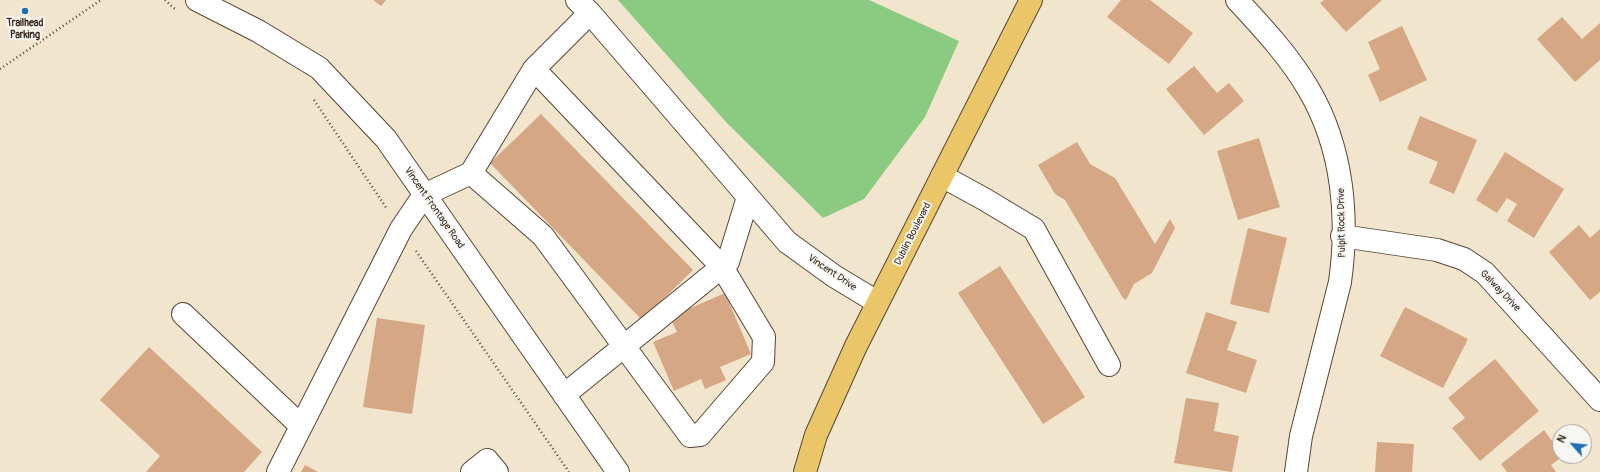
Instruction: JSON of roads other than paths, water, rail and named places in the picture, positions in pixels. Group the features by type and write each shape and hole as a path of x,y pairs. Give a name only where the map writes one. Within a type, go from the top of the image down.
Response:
{"main road":[{"name":"Dublin Boulevard","path":"805,472 816,435 877,302 1031,0"}],"street":[{"name":"Vincent Frontage Road","path":"197,0 258,31 319,68 386,139 618,472"},
{"name":"Pulpit Rock Drive","path":"1237,0 1290,61 1309,90 1324,119 1334,149 1342,187 1343,261 1340,282 1301,436 1296,472"},
{"path":"278,472 400,229 424,195 471,173 534,69 584,6"},
{"name":"Vincent Drive","path":"584,6 788,242 834,276 877,302"},
{"path":"471,173 543,236 623,347 690,436 700,436 763,362 764,337 722,267 534,69"},
{"path":"942,176 984,198 1034,229 1109,365"},
{"path":"564,395 728,262 748,196"},
{"name":"Galway Drive","path":"1342,236 1437,250 1464,259 1485,273 1600,400"},
{"path":"182,314 301,426"},
{"path":"472,472 487,460 497,472"}],"place":[{"name":"Trailhead Parking","path":"25,11"}]}
